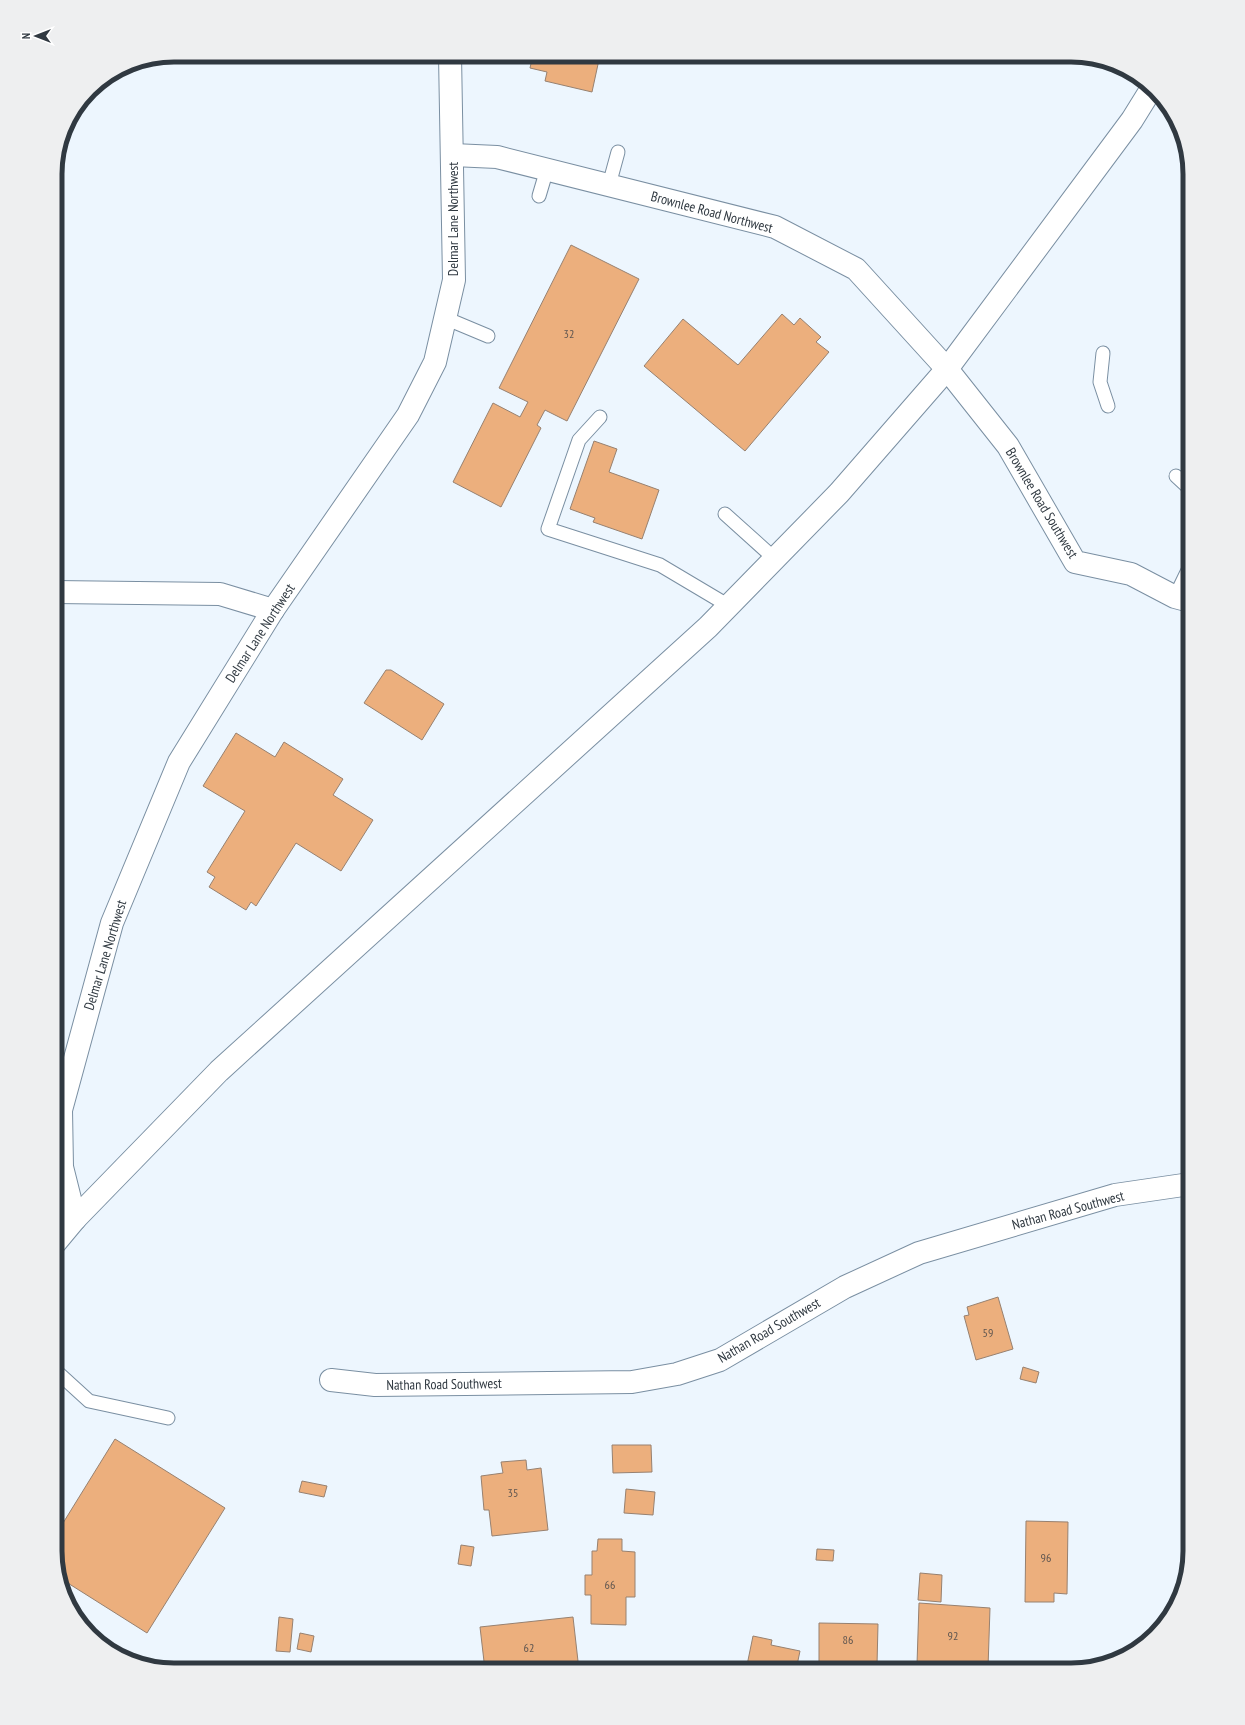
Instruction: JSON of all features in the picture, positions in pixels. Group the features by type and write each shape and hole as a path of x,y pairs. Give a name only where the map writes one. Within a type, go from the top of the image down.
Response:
{"street":[{"name":"Delmar Lane Northwest","path":"62,1106 112,923 179,762 274,610 408,415 435,362 454,280 450,62"},
{"path":"62,1235 75,1219 219,1072 729,606 839,493 947,369 1132,120 1148,93"},
{"name":"Brownlee Road Northwest","path":"453,155 497,157 775,227 856,269 947,369"},
{"name":"Brownlee Road Southwest","path":"947,369 1008,446 1075,562 1131,574 1183,599"},
{"path":"62,592 220,594 274,610"},
{"name":"Delmar Lane Northwest","path":"62,1167 75,1219"},
{"name":"Nathan Road Southwest","path":"331,1380 375,1385 632,1382 677,1374 720,1360 845,1287 919,1253 1115,1195 1183,1185"}],"lane":[{"path":"609,185 618,152"},
{"path":"539,196 547,169"},
{"path":"445,318 488,336"},
{"path":"1103,353 1100,382 1108,406"},
{"path":"600,417 579,440 548,529 660,565 729,606"},
{"path":"1176,476 1183,482"},
{"path":"725,514 775,559"},
{"path":"62,1376 89,1401 168,1418"}],"building":[{"path":"531,62 598,62 592,92 545,81 547,72 530,68"},
{"path":"571,245 639,279 567,421 545,410 537,425 541,428 501,507 453,482 493,403 520,417 528,402 499,388"},
{"path":"782,314 794,325 800,318 821,337 816,342 829,352 745,451 644,366 683,319 738,365"},
{"path":"594,441 617,449 609,472 659,490 642,539 593,522 595,518 570,509"},
{"path":"386,670 391,670 444,704 422,740 364,703"},
{"path":"236,733 275,757 284,742 343,779 333,795 373,820 341,871 296,843 256,906 251,902 246,910 209,887 215,877 207,872 245,811 203,786"},
{"path":"998,1297 1013,1349 976,1360 964,1316 969,1315 967,1307"},
{"path":"1023,1367 1039,1372 1036,1383 1020,1379"},
{"path":"115,1439 225,1508 147,1633 67,1582 63,1566 62,1525"},
{"path":"612,1445 651,1445 652,1472 613,1473"},
{"path":"526,1460 527,1470 541,1468 548,1530 492,1536 489,1510 484,1510 481,1476 503,1473 501,1462"},
{"path":"302,1481 327,1486 324,1497 299,1492"},
{"path":"626,1489 655,1492 653,1515 624,1513"},
{"path":"1026,1521 1068,1522 1067,1594 1054,1593 1054,1602 1025,1602"},
{"path":"598,1539 622,1539 622,1551 635,1552 635,1597 626,1597 626,1625 591,1624 591,1595 585,1595 585,1575 592,1575 592,1551 597,1551"},
{"path":"461,1545 474,1547 471,1566 458,1564"},
{"path":"817,1549 834,1550 833,1561 816,1560"},
{"path":"920,1573 942,1575 941,1602 918,1600"},
{"path":"919,1603 990,1608 988,1663 917,1663"},
{"path":"279,1617 293,1619 290,1652 276,1651"},
{"path":"573,1617 578,1663 484,1663 480,1627"},
{"path":"819,1623 878,1624 877,1663 819,1663"},
{"path":"300,1633 314,1636 311,1652 297,1649"},
{"path":"753,1636 772,1640 771,1645 800,1651 797,1663 747,1663"}]}
